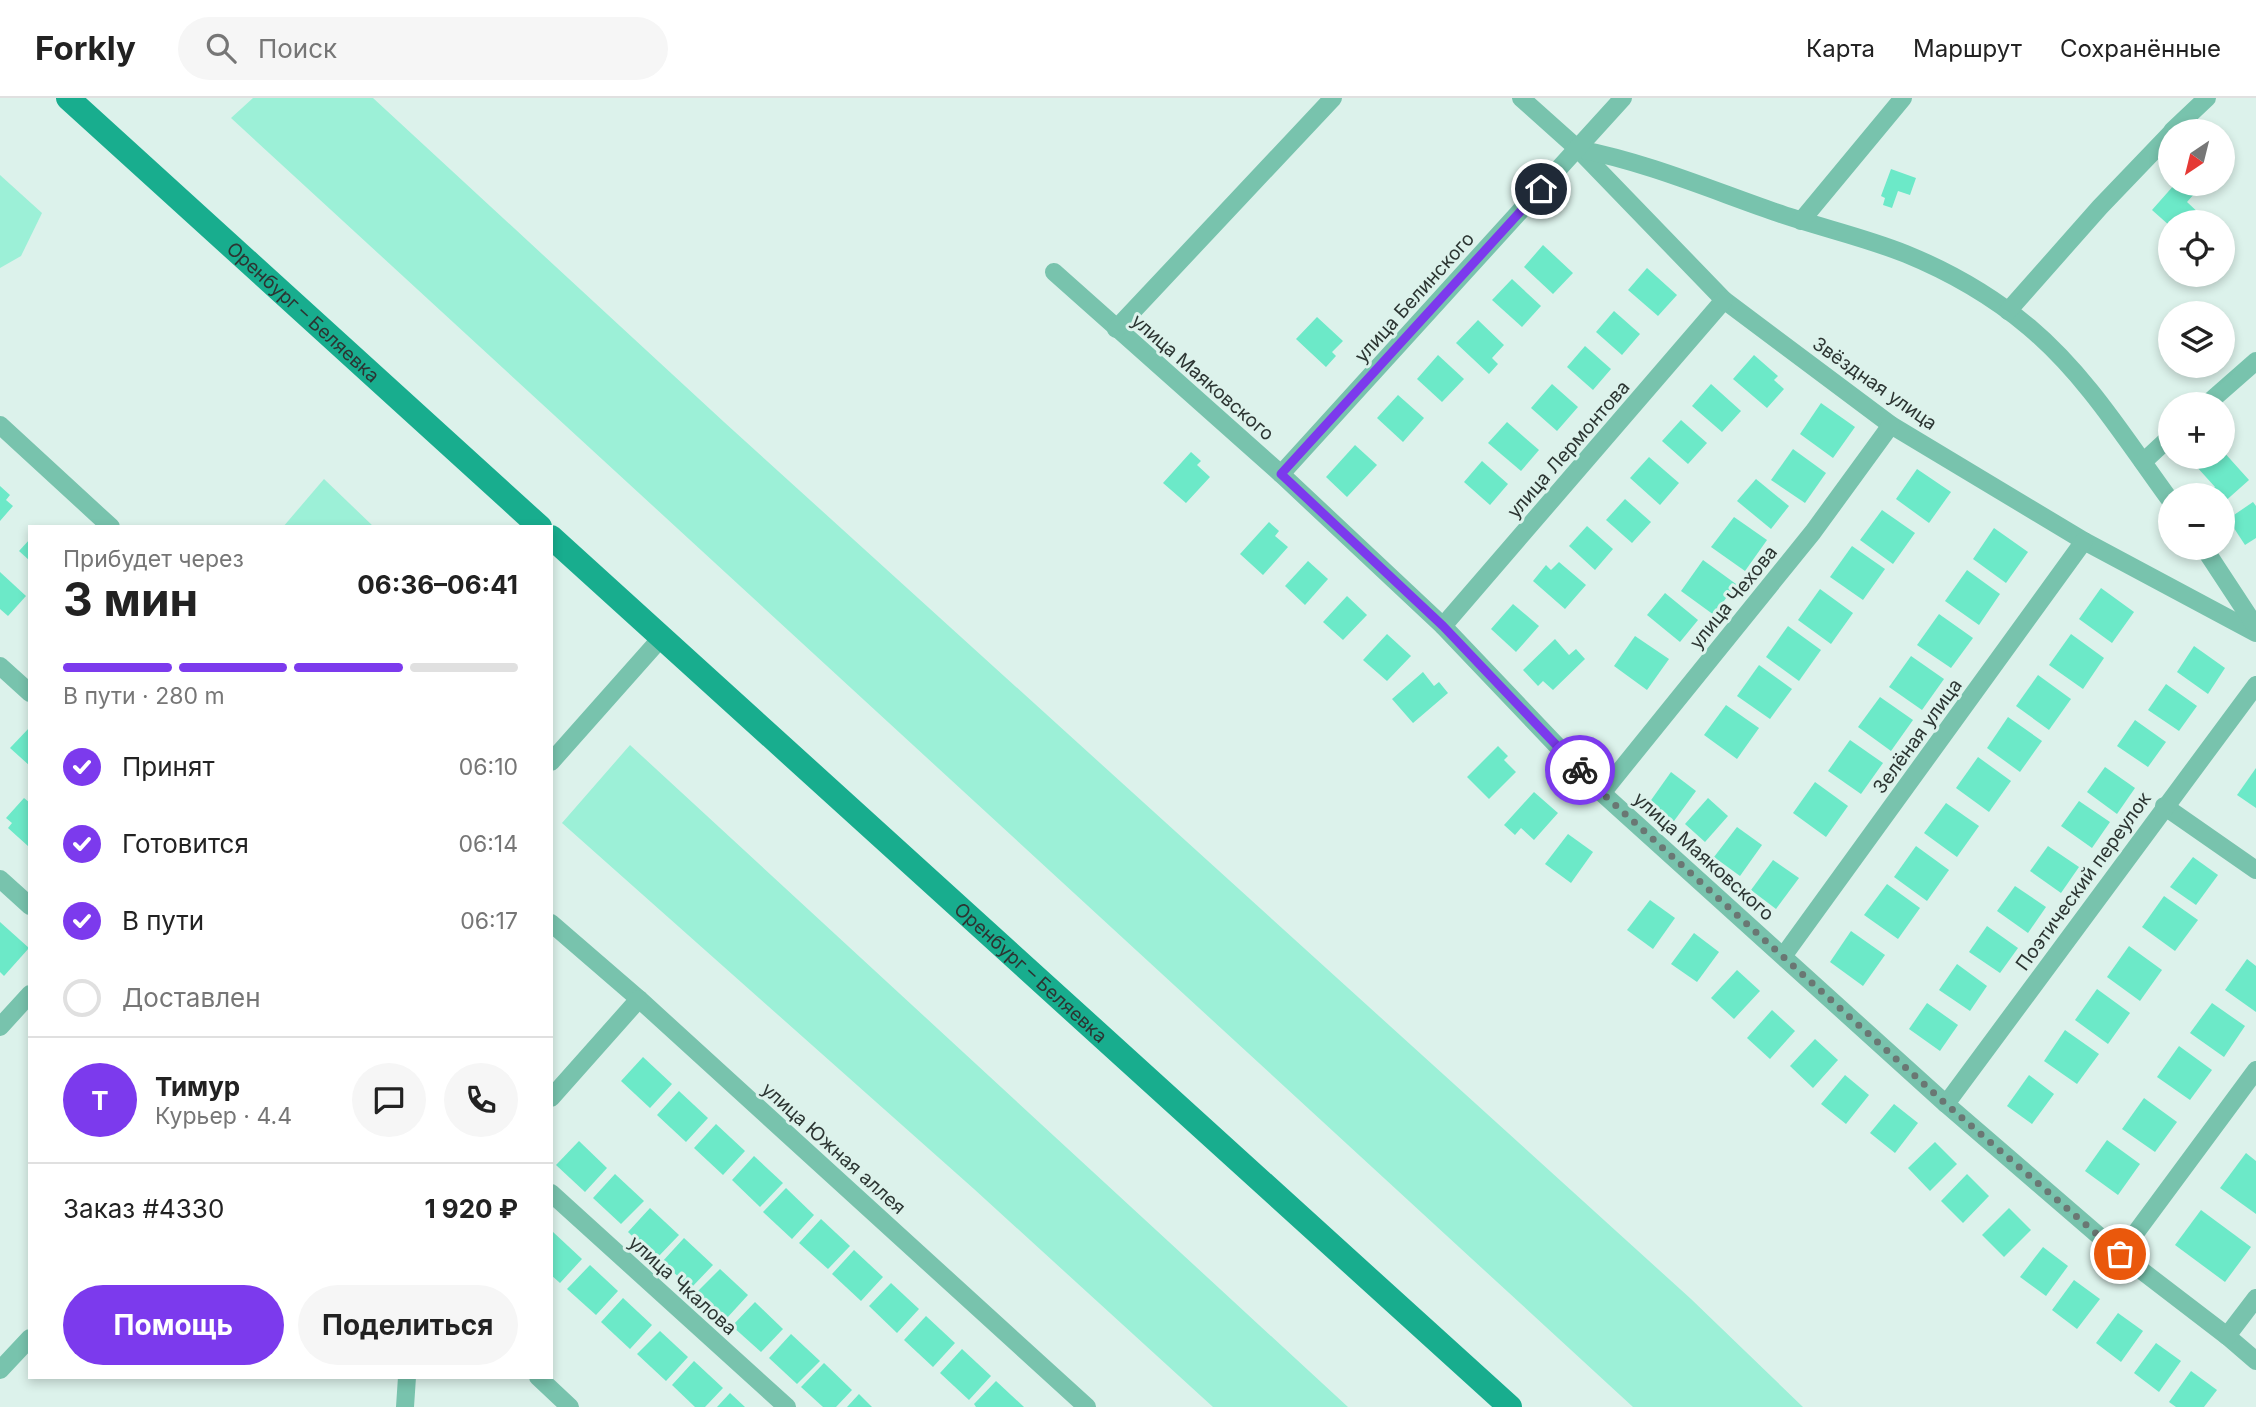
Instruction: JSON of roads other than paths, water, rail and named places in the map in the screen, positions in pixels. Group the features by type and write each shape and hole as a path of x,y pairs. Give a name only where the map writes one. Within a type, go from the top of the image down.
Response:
{"main road":[{"name":"Оренбург – Беляевка","path":"68,98 538,525"},
{"name":"Оренбург – Беляевка","path":"553,539 1510,1407"}],"street":[{"path":"1116,329 1333,98"},
{"name":"Звёздная улица","path":"1521,98 1578,149 1724,300 1891,425 2084,541 2256,634"},
{"name":"улица Белинского","path":"1281,474 1623,98"},
{"path":"1801,221 1903,98"},
{"path":"2185,119 2207,98"},
{"path":"2008,310 2158,146"},
{"path":"1578,149 1616,156 1648,166 1801,221 1905,254 1964,282 2008,310 2051,346 2085,383 2158,483"},
{"name":"улица Маяковского","path":"1054,272 1281,474 1443,626 1602,793 1946,1104 2120,1254 2256,1361"},
{"name":"улица Лермонтова","path":"1443,626 1724,300"},
{"path":"2221,392 2256,361"},
{"path":"0,425 109,525"},
{"name":"улица Чехова","path":"1602,793 1813,532 1891,425"},
{"path":"2143,462 2158,449"},
{"name":"Зелёная улица","path":"1784,955 2084,541"},
{"path":"2212,560 2256,627"},
{"path":"553,760 662,637"},
{"path":"0,666 28,691"},
{"name":"Поэтический переулок","path":"1946,1104 2256,685"},
{"path":"2164,806 2256,870"},
{"path":"0,879 28,904"},
{"name":"улица Южная аллея","path":"553,925 639,999 1087,1407"},
{"path":"0,1027 28,996"},
{"path":"553,1096 639,999"},
{"path":"2120,1254 2256,1070"},
{"name":"улица Чкалова","path":"553,1195 787,1407"},
{"path":"2227,1336 2256,1298"},
{"path":"0,1370 28,1340"},
{"path":"405,1407 407,1379"},
{"path":"540,1379 570,1407"}]}
